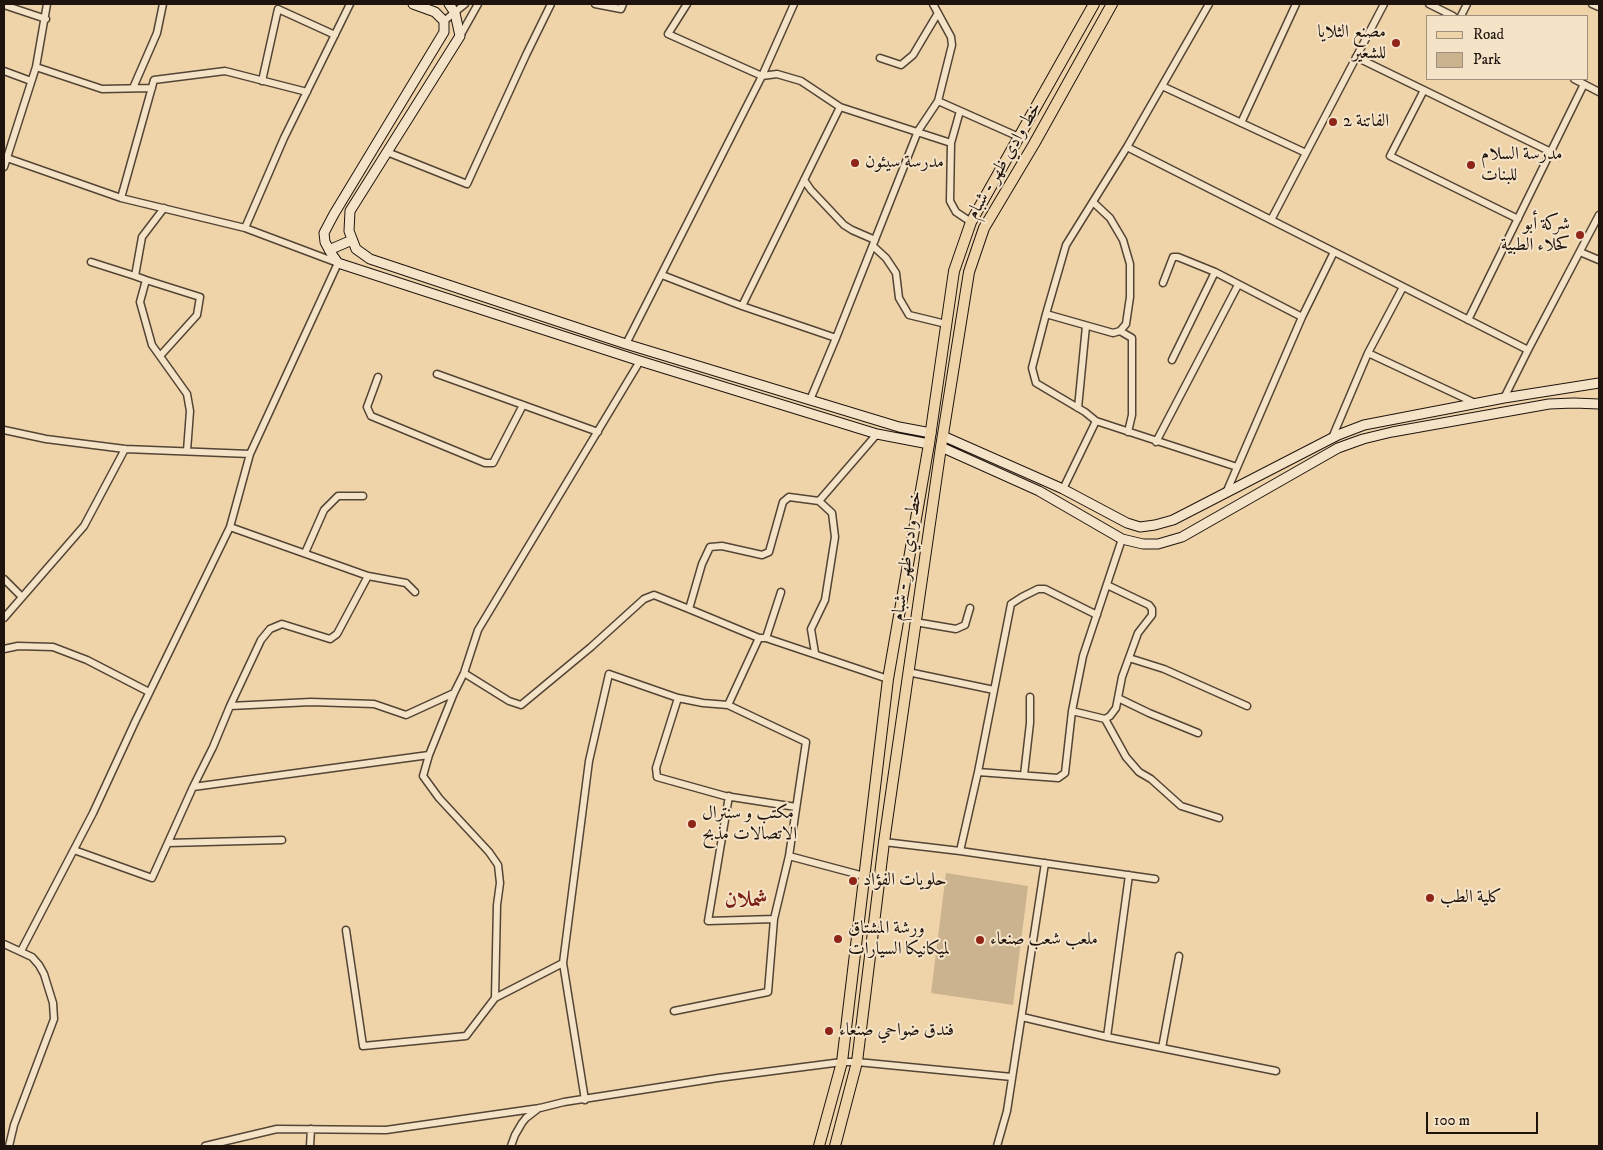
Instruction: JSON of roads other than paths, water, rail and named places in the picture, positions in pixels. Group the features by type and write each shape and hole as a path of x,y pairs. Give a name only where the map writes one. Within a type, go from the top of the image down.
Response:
{"main road":[{"name":"خط وادي ظهر - شبام","path":"820,1146 842,1062 888,679 931,433 954,271 971,222 1094,4"},
{"name":"خط وادي ظهر - شبام","path":"835,1146 857,1062 884,842 915,622 969,272 984,228 1034,144 1112,4"},
{"path":"931,433 943,436"},
{"path":"929,444 941,447"}],"street":[{"path":"4,167 36,67 46,19 47,4"},
{"path":"133,88 157,34 163,4"},
{"path":"245,228 284,138 350,4"},
{"path":"338,263 325,242 324,233 444,32 444,21 435,12 413,4"},
{"path":"449,4 455,13 460,36"},
{"path":"444,21 465,4"},
{"path":"478,4 460,36 350,211 349,231 356,249 370,259 626,344 900,427 931,433"},
{"path":"387,152 468,184 526,55 552,4"},
{"path":"595,4 621,9 623,4"},
{"path":"687,4 668,34 762,76 777,74 801,81 840,107 951,143"},
{"path":"626,344 762,76 794,4"},
{"path":"810,400 918,131 938,101 952,45 951,37 933,4"},
{"path":"1209,4 1127,147 1066,245 1032,368 1036,383 1078,408 1096,422 1237,468"},
{"path":"1241,123 1296,4"},
{"path":"1272,220 1384,4"},
{"path":"1429,4 1451,15"},
{"path":"1592,4 1599,7"},
{"path":"4,5 46,19"},
{"path":"262,80 278,9 335,35"},
{"path":"880,58 900,65 913,55 938,13"},
{"path":"1356,57 1551,152"},
{"path":"36,67 102,89 152,88"},
{"path":"4,71 31,81"},
{"path":"121,198 154,80 226,71 307,92"},
{"path":"1576,80 1599,92"},
{"path":"1468,320 1584,84"},
{"path":"1162,86 1306,153"},
{"path":"1424,90 1390,156 1518,219"},
{"path":"938,101 1019,137"},
{"path":"742,306 840,107"},
{"path":"960,111 951,143 950,201 956,212 971,222"},
{"path":"1127,147 1528,350"},
{"path":"7,158 121,198 245,228 338,263 640,361 877,434 929,444"},
{"path":"804,180 844,225 874,243 886,258 896,273 899,298 909,315 946,324"},
{"path":"1046,314 1113,333 1120,331 1126,324 1130,297 1130,264 1123,240 1110,218 1093,202"},
{"path":"135,276 142,237 164,208"},
{"path":"1504,398 1599,215"},
{"path":"329,250 352,240"},
{"path":"1226,492 1302,317 1334,252"},
{"path":"1580,252 1599,260"},
{"path":"1164,283 1173,257 1178,257 1215,272 1302,317"},
{"path":"91,262 200,297 197,315 160,356"},
{"path":"21,952 93,813 230,527 250,454 338,263"},
{"path":"1172,360 1215,272"},
{"path":"662,275 742,306 836,338"},
{"path":"146,280 140,302 152,345 188,394 190,411 187,451"},
{"path":"1156,442 1238,285"},
{"path":"1332,438 1368,353 1402,287"},
{"path":"1078,408 1086,326"},
{"path":"1120,331 1132,338 1132,415 1128,432"},
{"path":"1368,353 1476,404"},
{"path":"495,998 497,905 500,883 498,865 489,852 439,798 423,776 429,755 464,673 478,630 640,361"},
{"path":"437,374 598,432"},
{"path":"378,377 366,407 371,416 484,463 493,463 523,405"},
{"path":"943,436 1063,489 1119,519 1140,527 1173,520 1332,438 1364,426 1504,398 1599,383"},
{"path":"941,447 1039,491 1122,539 1143,544 1158,544 1182,537 1338,448 1363,439 1548,404 1599,404"},
{"path":"1063,489 1096,422"},
{"path":"4,430 46,439 125,449 250,454"},
{"path":"819,502 877,434"},
{"path":"4,618 84,526 125,449"},
{"path":"305,553 324,510 338,496 363,496"},
{"path":"689,609 702,564 710,548 722,546 762,555 769,552 783,502 790,497 819,502 832,513 835,537 825,600 811,629 814,654"},
{"path":"230,527 368,576 406,584 416,592"},
{"path":"978,772 1058,778 1065,773 1072,711 1083,656 1122,539"},
{"path":"74,850 152,878 261,640 270,629 282,624 330,638 337,634 368,576"},
{"path":"4,579 22,597"},
{"path":"1072,711 1105,719 1110,716 1116,708 1122,677 1138,633 1152,615 1152,609 1149,605 1107,584"},
{"path":"960,851 978,772 1011,604 1038,589 1045,589 1097,615"},
{"path":"728,705 763,638 781,592"},
{"path":"464,673 509,701 521,705 591,647 644,599 654,596 763,638 888,679"},
{"path":"915,622 956,629 965,625 970,608"},
{"path":"4,648 18,646 53,647 88,660 150,692"},
{"path":"1129,658 1164,669 1247,706"},
{"path":"908,672 994,690"},
{"path":"585,1100 563,964 589,761 609,674 678,698 728,705 806,742 789,856 774,919 768,992 674,1011"},
{"path":"230,706 311,702 374,704 406,715 454,693"},
{"path":"1024,776 1030,723 1030,697"},
{"path":"678,698 656,768 657,776 729,796 796,807"},
{"path":"1118,698 1198,733"},
{"path":"1105,719 1126,757 1139,772 1151,779 1181,806 1219,818"},
{"path":"193,787 429,755"},
{"path":"729,796 708,921 774,919"},
{"path":"168,843 282,840"},
{"path":"884,842 1155,879"},
{"path":"789,856 864,876"},
{"path":"997,1146 1007,1111 1045,863"},
{"path":"1107,1037 1128,875"},
{"path":"346,930 364,1046 466,1036 495,998 563,964"},
{"path":"4,944 32,957 42,969 52,1004 54,1019 14,1125 8,1146"},
{"path":"1162,1048 1179,956"},
{"path":"1022,1017 1107,1037 1276,1071"},
{"path":"205,1146 277,1128 386,1130 540,1108 718,1078 842,1062 1012,1077"},
{"path":"511,1146 522,1123 540,1108"},
{"path":"310,1146 311,1129"}],"place":[{"name":"مصنع الثلايا للشعير","path":"1396,43"},
{"name":"الفاتنة 2","path":"1333,122"},
{"name":"مدرسة سيئون","path":"855,163"},
{"name":"مدرسة السلام للبنات","path":"1471,165"},
{"name":"شركة أبو كحلاء الطبية","path":"1580,235"},
{"name":"مكتب و سنترال الاتصالات مذبح","path":"692,824"},
{"name":"حلويات الفؤاد","path":"853,881"},
{"name":"كلية الطب","path":"1430,898"},
{"name":"ورشة المشتاق لميكانيكا السيارات","path":"838,939"},
{"name":"ملعب شعب صنعاء","path":"980,940"},
{"name":"فندق ضواحي صنعاء","path":"829,1031"}],"district":[{"name":"شملان","path":"746,901"}]}
